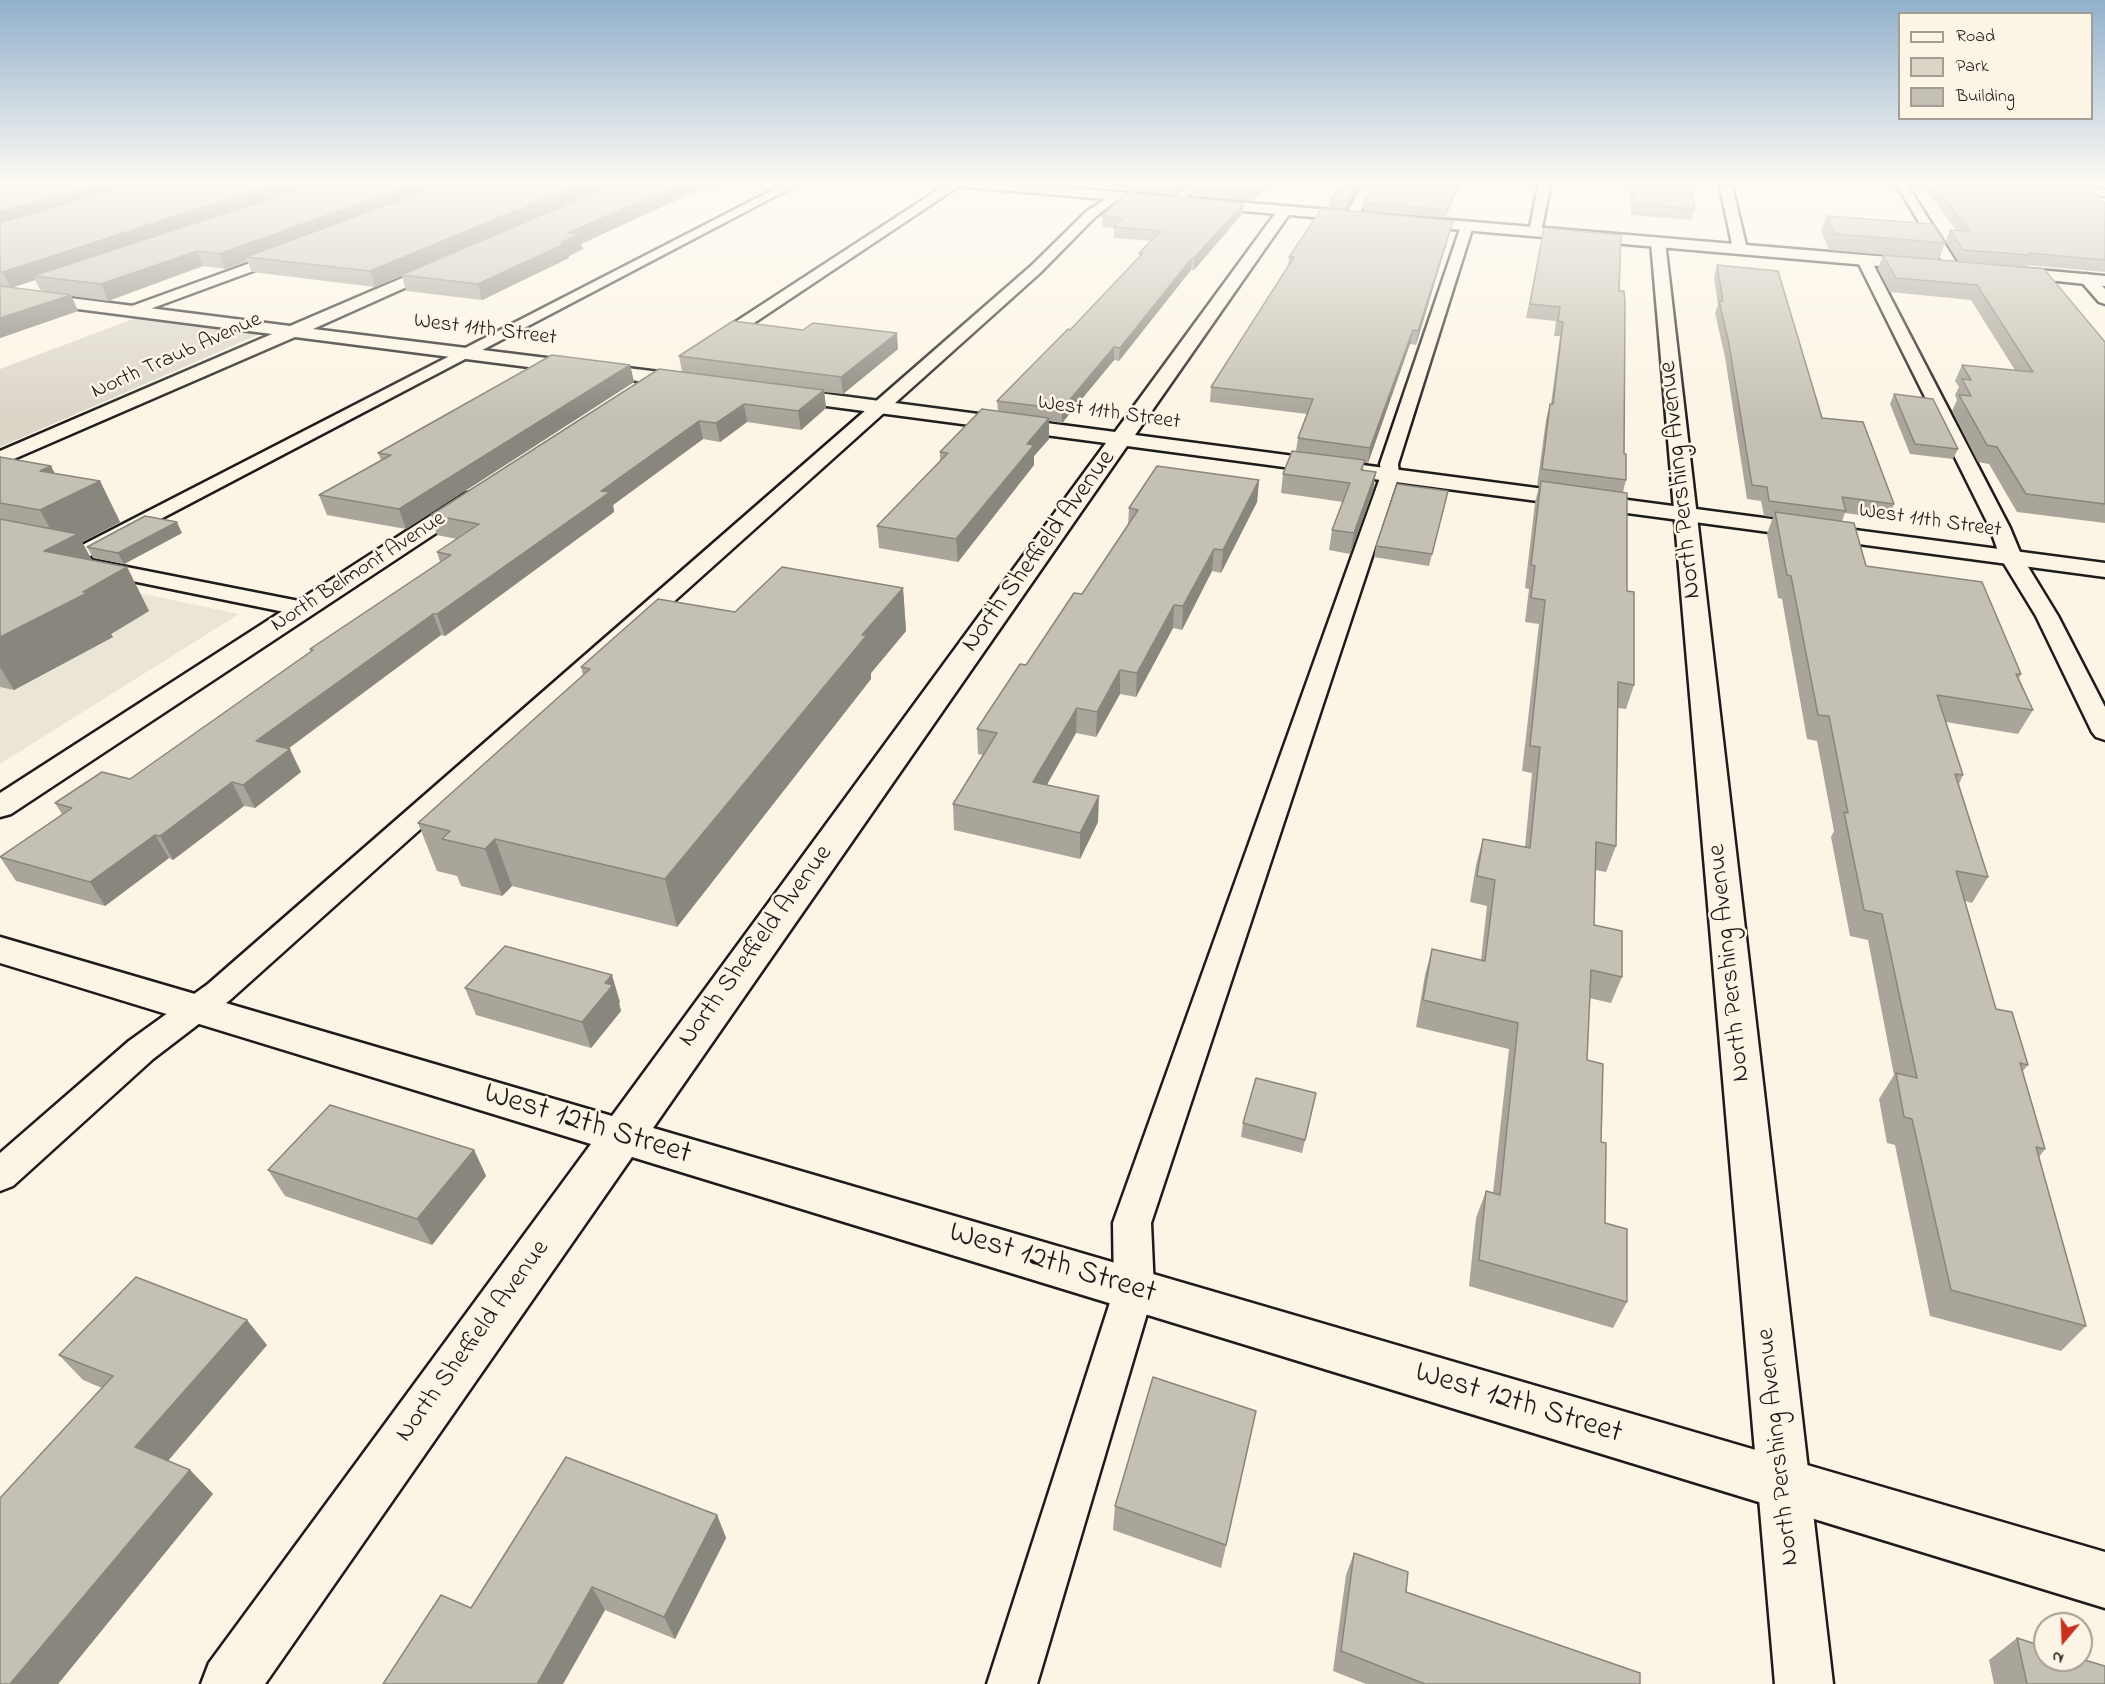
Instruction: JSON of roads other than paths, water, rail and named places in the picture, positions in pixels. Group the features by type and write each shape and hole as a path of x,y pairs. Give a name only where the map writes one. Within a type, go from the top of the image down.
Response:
{"street":[{"name":"North Traub Avenue","path":"0,459 455,261"},
{"path":"628,398 838,261"},
{"name":"North Sheffield Avenue","path":"230,1684 1248,261"},
{"name":"North Pershing Avenue","path":"1660,261 1804,1684"},
{"path":"1871,261 1959,268"},
{"path":"1987,270 2105,281"},
{"path":"2087,279 2105,299"},
{"path":"3,295 44,283"},
{"name":"West 11th Street","path":"3,295 713,385"},
{"name":"West 11th Street","path":"760,391 2105,570"},
{"name":"North Belmont Avenue","path":"0,807 491,487"},
{"name":"West 12th Street","path":"0,950 2105,1580"}],"lane":[{"path":"134,310 267,261"},
{"path":"66,561 645,261"},
{"path":"0,1175 141,1050 199,1009 1044,261"},
{"path":"1012,1684 1134,1290 1132,1223 1390,475 1389,464 1456,261"},
{"path":"1864,261 2000,528 2011,557 2047,616 2105,732"},
{"path":"1954,261 1959,268"},
{"path":"44,556 304,609"}]}
